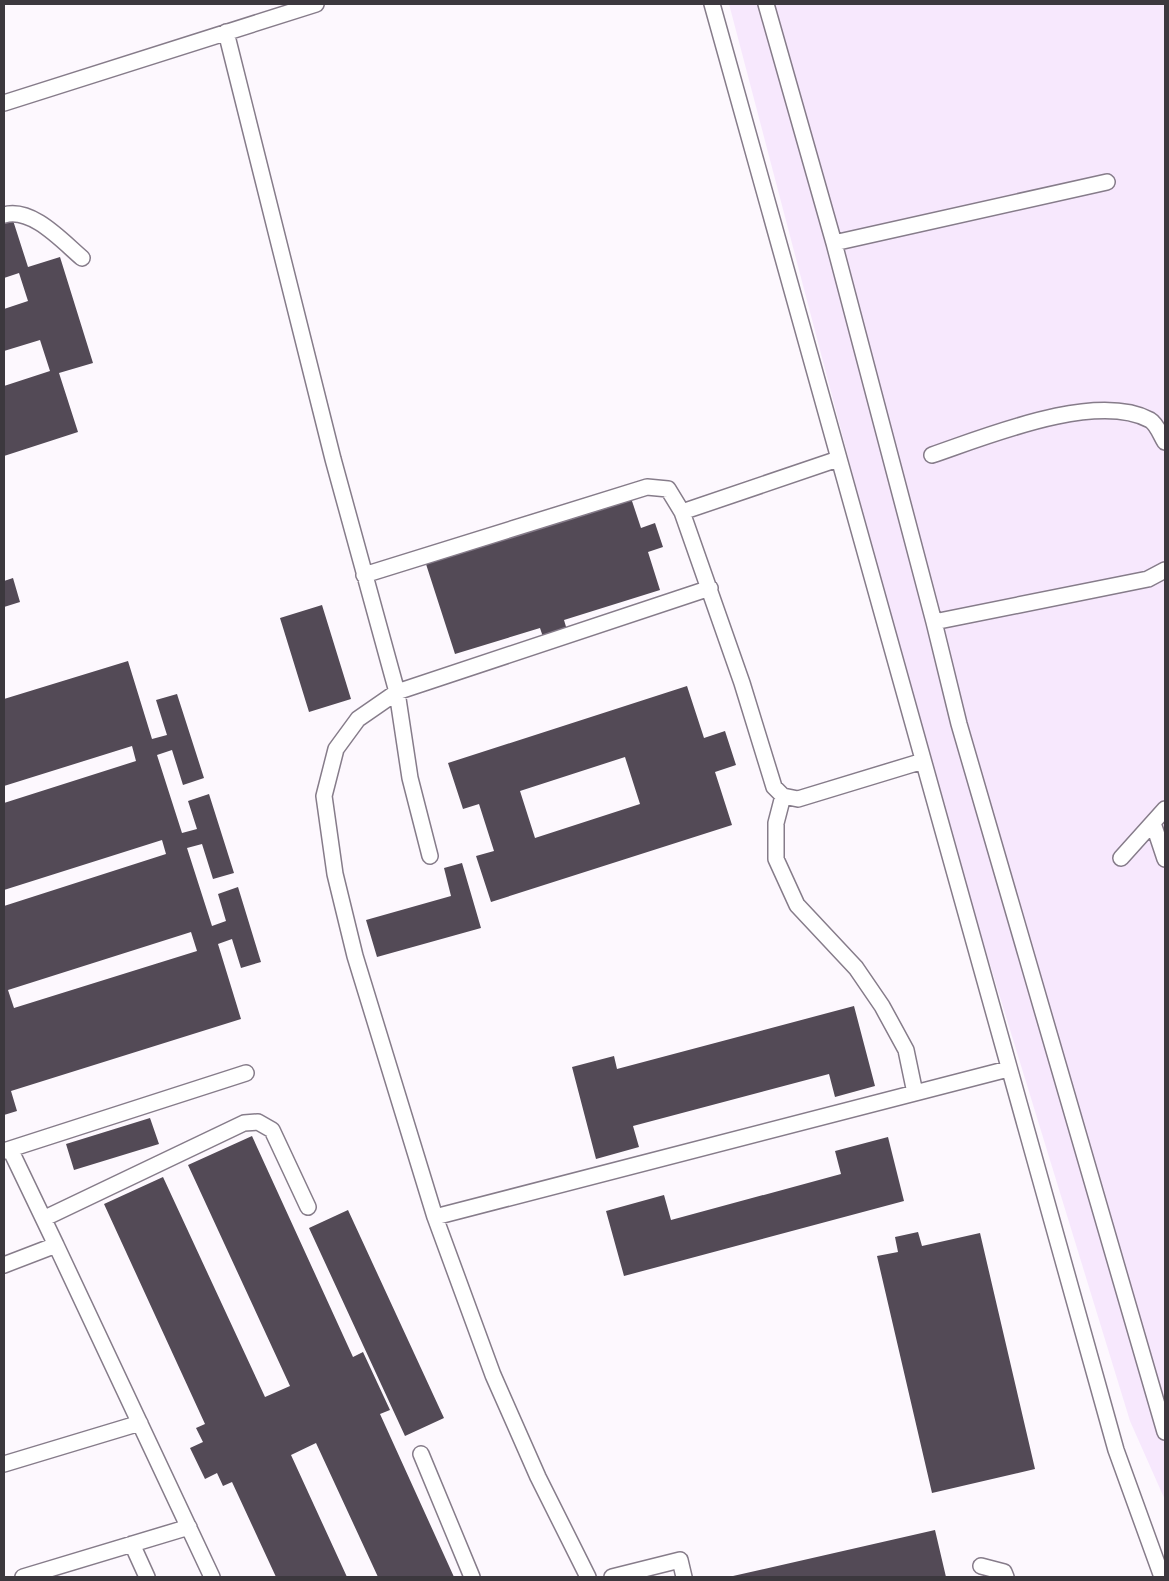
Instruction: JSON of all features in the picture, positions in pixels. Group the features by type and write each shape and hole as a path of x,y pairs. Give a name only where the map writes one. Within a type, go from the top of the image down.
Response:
{"lane":[{"path":"4,103 316,4"},
{"path":"712,4 1116,1450 1162,1577"},
{"path":"766,4 834,243 934,622 958,724 1165,1432"},
{"path":"226,32 333,459 397,692 410,778 430,856"},
{"path":"834,243 1107,182"},
{"path":"4,215 13,212 34,219 82,258"},
{"path":"932,454 1032,422 1093,411 1123,411 1152,421 1165,442"},
{"path":"682,512 838,458"},
{"path":"364,575 646,487 668,489 682,512 710,588 774,787 783,796 798,799 923,761"},
{"path":"934,622 1148,579 1165,570"},
{"path":"588,1577 538,1476 493,1375 435,1217 355,956 334,874 324,796 336,749 358,719 397,692 710,588"},
{"path":"783,796 776,823 776,859 797,905 856,968 882,1006 906,1050 915,1093"},
{"path":"1121,858 1165,809"},
{"path":"1153,823 1165,859"},
{"path":"435,1217 1008,1069"},
{"path":"212,1577 45,1218 7,1150 246,1073"},
{"path":"45,1218 244,1123 258,1122 272,1130 308,1207"},
{"path":"4,1265 56,1245"},
{"path":"4,1464 140,1423"},
{"path":"421,1454 472,1577"},
{"path":"23,1577 189,1527"},
{"path":"132,1544 147,1577"},
{"path":"612,1577 680,1560 684,1577"},
{"path":"981,1566 1004,1572 1006,1577"}],"shaded area":[{"path":"729,4 1165,4 1165,1500 1130,1421 931,772"}],"building":[{"path":"10,211 28,267 60,257 93,363 59,373 78,432 4,456 4,386 50,371 40,340 4,351 4,309 28,301 19,273 4,278 4,213"},
{"path":"631,498 641,528 655,523 663,547 648,552 660,590 564,620 567,630 543,637 540,628 455,654 425,561"},
{"path":"13,578 20,602 4,607 4,581"},
{"path":"322,605 351,699 309,712 280,618"},
{"path":"128,661 152,739 167,735 156,700 177,694 204,778 183,785 172,750 157,755 182,833 197,829 188,801 209,794 234,873 213,879 202,844 187,848 212,926 226,921 218,894 238,887 261,962 241,968 232,939 218,944 241,1019 11,1091 17,1111 4,1115 4,906 166,854 162,840 4,890 4,803 136,761 132,746 4,786 4,699","holes":["191,932 197,951 14,1008 8,990"]},
{"path":"687,686 704,738 725,731 736,765 715,772 732,825 491,902 476,856 494,851 479,804 463,809 448,763","holes":["625,757 640,804 535,838 520,791"]},
{"path":"462,863 481,928 377,957 366,920 451,896 444,868"},
{"path":"854,1006 875,1086 835,1097 829,1074 633,1126 639,1147 596,1159 572,1067 614,1056 617,1069"},
{"path":"150,1118 159,1144 74,1170 66,1144"},
{"path":"252,1136 353,1357 363,1352 390,1410 380,1414 454,1577 378,1577 316,1443 291,1455 347,1577 276,1577 232,1482 223,1486 217,1473 205,1479 190,1448 203,1442 196,1428 205,1424 104,1204 163,1177 265,1397 290,1386 188,1165"},
{"path":"888,1137 904,1201 624,1276 606,1211 664,1195 671,1220 841,1174 835,1151"},
{"path":"348,1210 444,1418 405,1436 309,1228"},
{"path":"918,1232 922,1246 980,1233 1035,1469 932,1493 877,1256 898,1252 895,1237"},
{"path":"935,1530 946,1577 733,1577 733,1576"}]}
